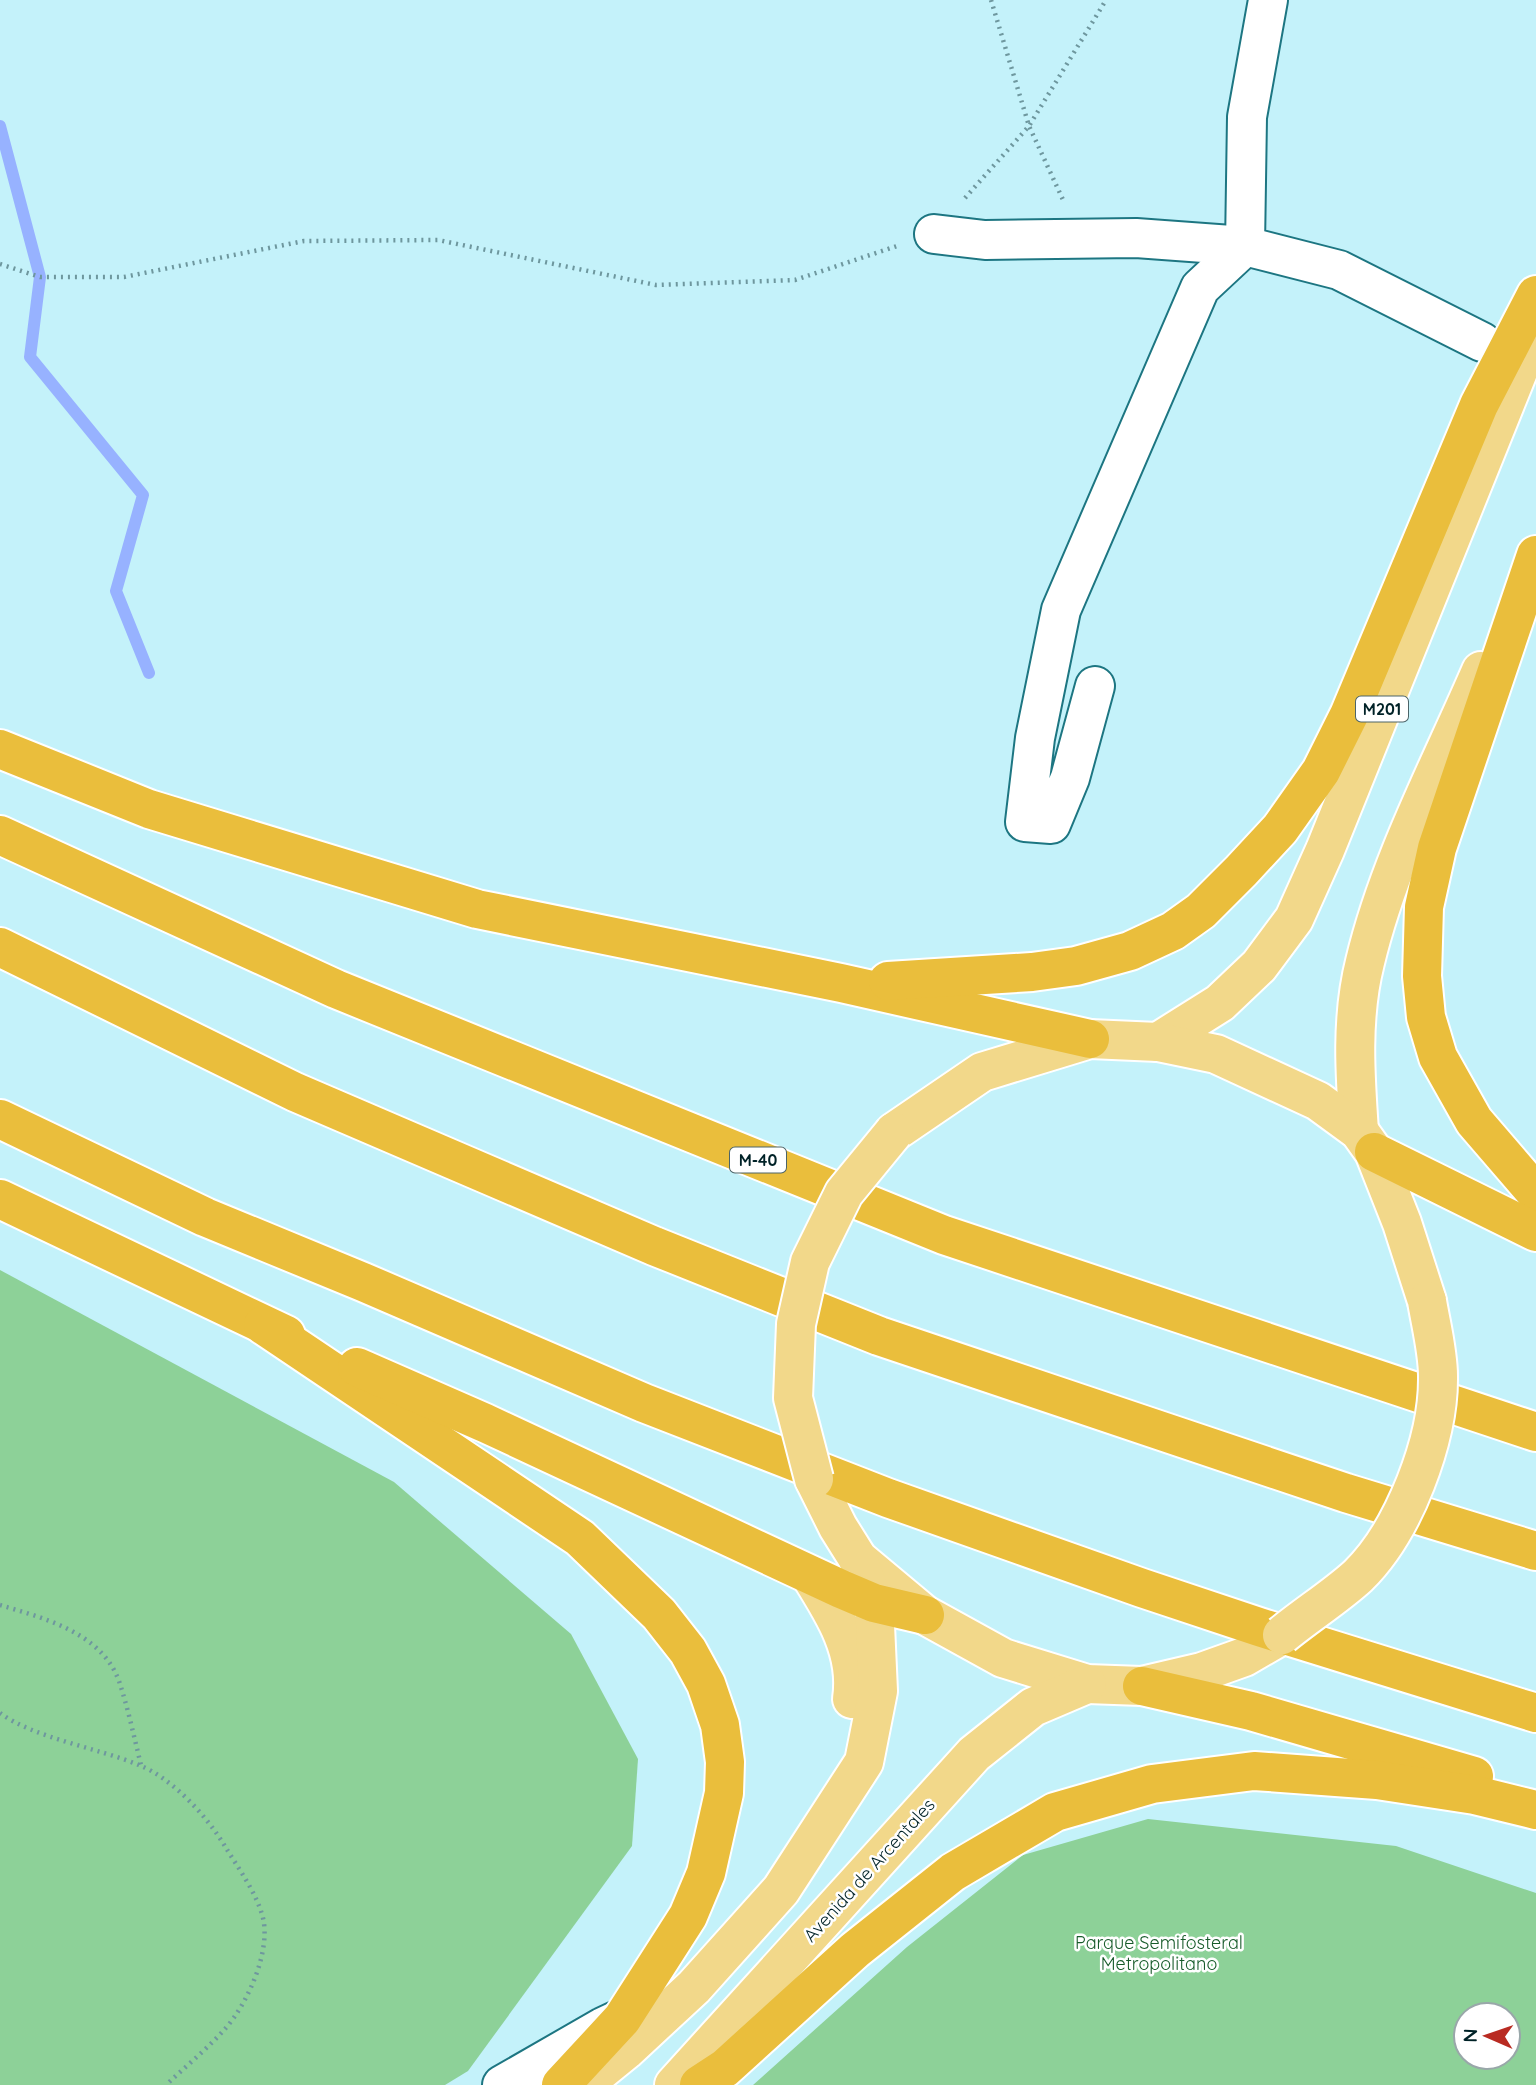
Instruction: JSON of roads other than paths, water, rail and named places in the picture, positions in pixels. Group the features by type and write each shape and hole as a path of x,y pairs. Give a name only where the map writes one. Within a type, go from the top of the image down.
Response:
{"highway":[{"path":"841,983 1032,972 1076,966 1130,951 1183,924 1201,911 1241,872 1280,828 1321,771 1344,727 1479,405 1536,295"},
{"path":"1536,555 1437,848 1424,907 1422,976 1426,1017 1437,1057 1474,1121 1536,1193"},
{"path":"0,750 149,809 477,909 841,983 1090,1039"},
{"name":"M-40","path":"0,835 336,989 944,1235 1536,1432"},
{"path":"0,947 295,1092 654,1246 879,1336 1346,1493 1536,1551"},
{"path":"0,1119 205,1217 644,1403 864,1488 1181,1601 1536,1713"},
{"path":"1367,1142 1536,1232"},
{"path":"0,1199 263,1325 485,1423 810,1575 874,1603 925,1615"},
{"path":"263,1325 580,1538 659,1614 688,1651 706,1684 720,1725 725,1762 724,1793 706,1873 688,1916 622,2018 561,2085"},
{"path":"1142,1686 1251,1711 1459,1770 1536,1797"},
{"path":"699,2085 725,2068 855,1950 953,1872 1055,1812 1152,1784 1254,1771 1377,1780 1475,1795 1536,1810"}],"main road":[{"name":"M201","path":"1158,1042 1220,1003 1259,966 1294,919 1325,850 1536,327"},
{"path":"858,1559 925,1615 1003,1658 1087,1684 1142,1686 1202,1672 1244,1657 1282,1635 1358,1575 1388,1538 1417,1480 1433,1428 1438,1375 1427,1301 1402,1223 1367,1142 1355,1078 1356,1027 1364,964 1388,883 1536,547"},
{"path":"583,2085 626,2050 694,1987 730,1949 781,1890 864,1762 878,1691 874,1603 858,1559 838,1527 814,1479 793,1398 796,1324 810,1262 844,1193 894,1132 982,1072 1090,1039 1158,1042 1216,1054 1318,1101 1367,1142"},
{"path":"810,1575 830,1607 849,1646 854,1690 836,1807"},
{"name":"Avenida de Arcentales","path":"674,2085 974,1754 1033,1707 1087,1684"}],"street":[{"path":"1095,686 1070,778 1051,824 1025,821 1035,738 1061,610 1200,288 1245,246 1247,117 1268,0"},
{"path":"934,234 985,240 1136,238 1245,246 1339,270 1482,342"},
{"path":"502,2085 622,2018"}],"waterway":[{"path":"0,126 40,277 30,357 143,495 116,591 149,673"}],"park label":[{"name":"Parque Semifosteral Metropolitano","path":"1159,1952"}]}
